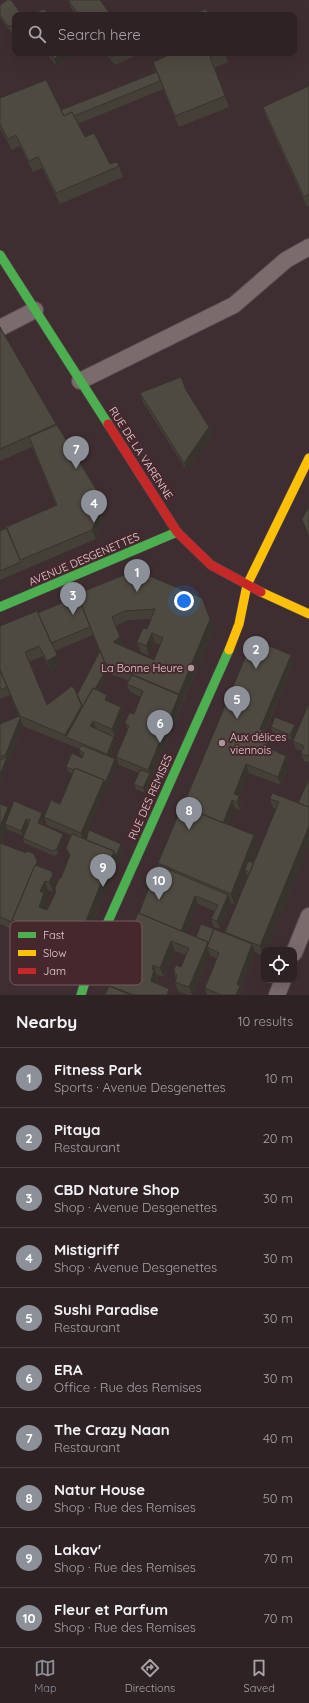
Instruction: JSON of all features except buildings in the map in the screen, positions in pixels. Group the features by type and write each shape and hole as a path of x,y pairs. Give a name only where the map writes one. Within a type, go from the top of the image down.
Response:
{"main road":[{"name":"RUE DE LA VARENNE","path":"0,255 177,532 211,565 247,585 309,614"},
{"name":"RUE DES REMISES","path":"108,921 236,634 247,585 309,458"},
{"name":"AVENUE DESGENETTES","path":"0,607 177,532"},
{"name":"RUE DES REMISES","path":"81,995 84,985"}],"lane":[{"path":"80,381 234,305 286,260 309,247"},
{"path":"0,328 35,310"},
{"path":"296,947 309,916"},
{"path":"277,995 282,983"}],"traffic: fast":[{"path":"0,255 108,424"},
{"path":"0,607 177,532"},
{"path":"108,921 229,650"},
{"path":"81,995 84,985"}],"traffic: slow":[{"path":"229,650 239,624 247,585 309,458"},
{"path":"261,592 309,614"}],"traffic: jam":[{"path":"108,424 177,532 211,565 261,592"}],"place":[{"name":"The Crazy Naan","path":"76,469"},
{"name":"Mistigriff","path":"94,523"},
{"name":"Fitness Park","path":"137,592"},
{"name":"CBD Nature Shop","path":"73,615"},
{"name":"La Bonne Heure","path":"191,668"},
{"name":"Pitaya","path":"256,669"},
{"name":"Sushi Paradise","path":"237,719"},
{"name":"ERA","path":"160,743"},
{"name":"Aux délices viennois","path":"222,743"},
{"name":"Natur House","path":"189,830"},
{"name":"Lakav'","path":"103,887"},
{"name":"Fleur et Parfum","path":"159,900"}]}
